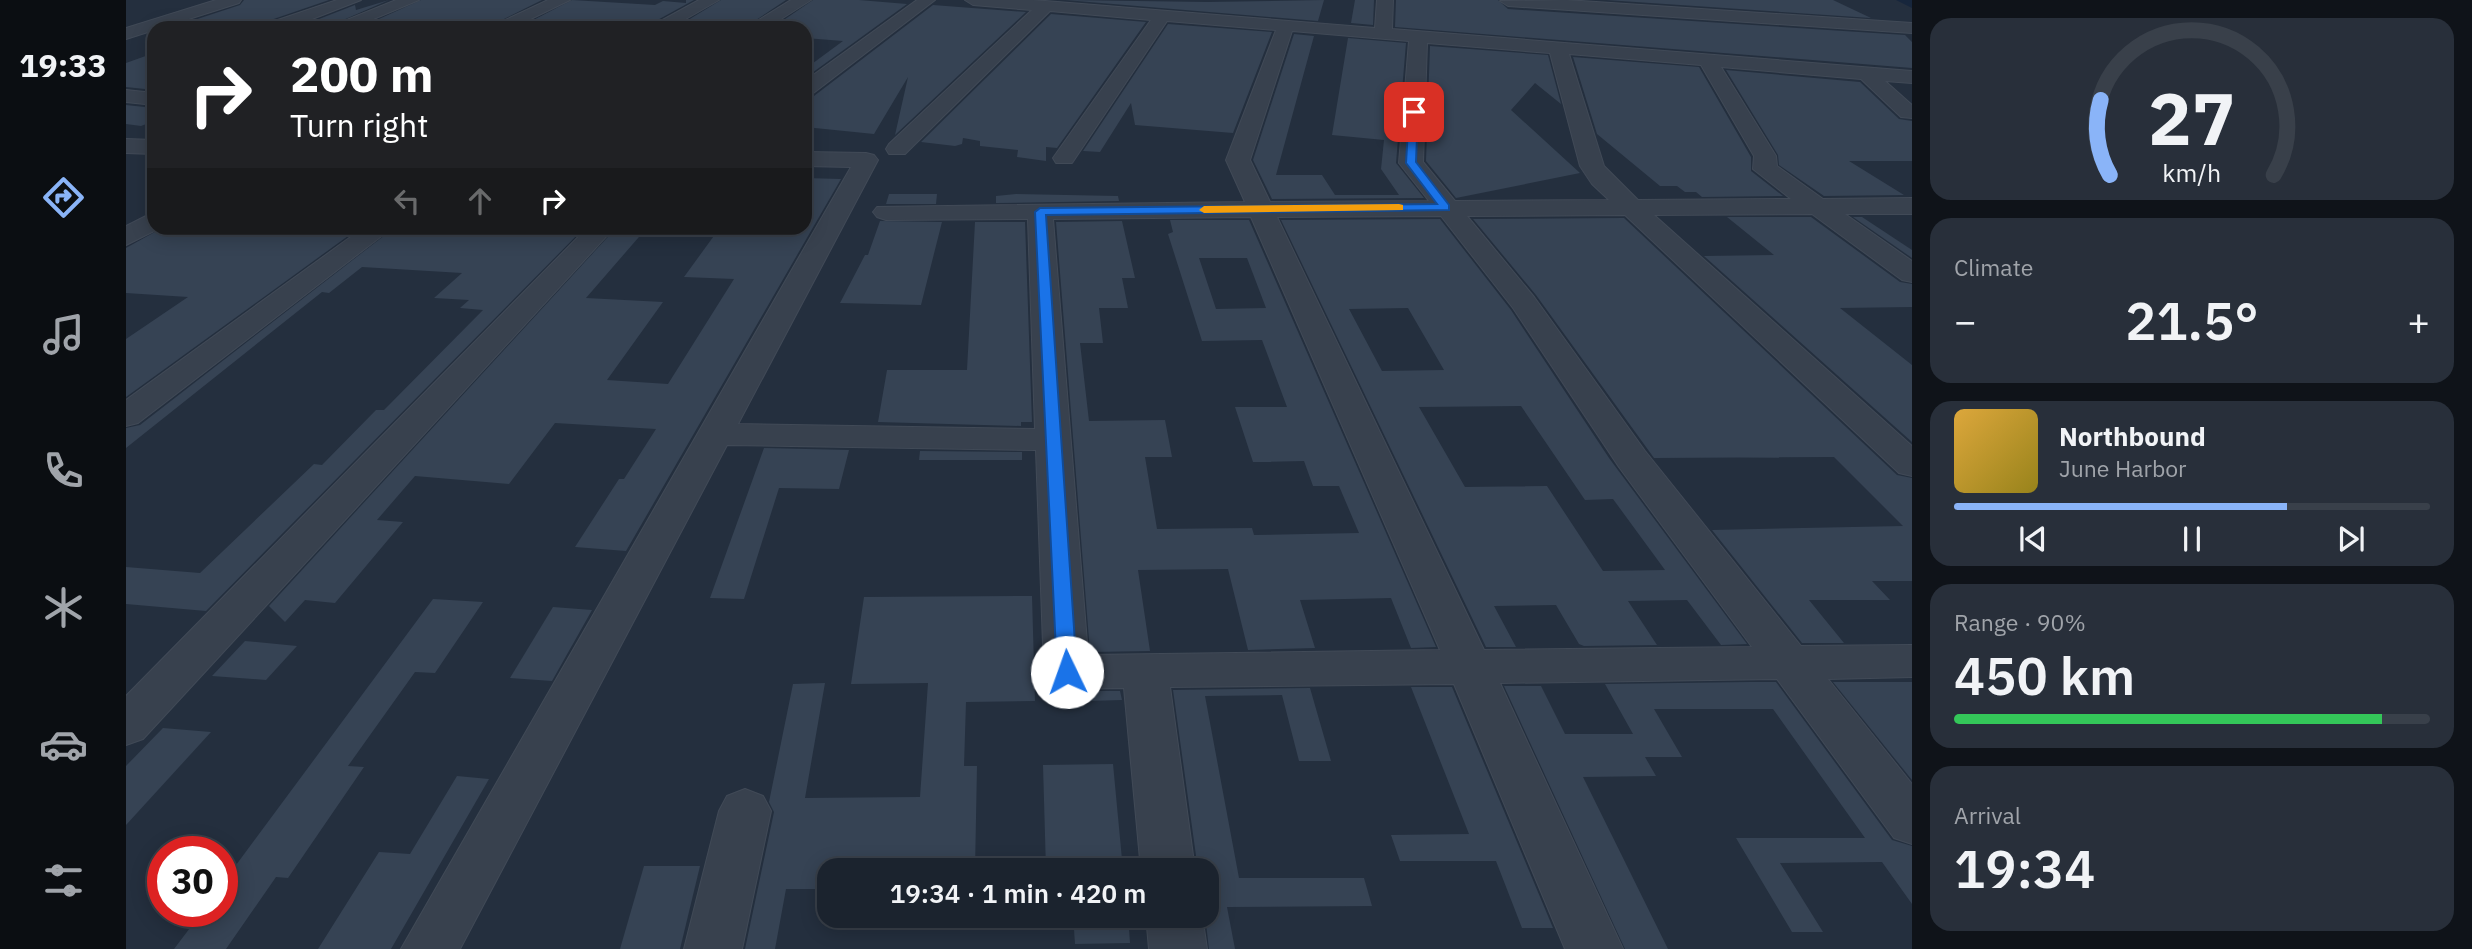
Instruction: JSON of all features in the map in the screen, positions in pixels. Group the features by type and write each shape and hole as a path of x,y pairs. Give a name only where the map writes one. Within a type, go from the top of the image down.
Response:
{"street":[{"path":"167,21 233,0"},
{"path":"292,21 353,0"},
{"path":"355,21 411,0"},
{"path":"513,21 562,0"},
{"path":"670,21 711,0"},
{"path":"767,21 803,0"},
{"path":"812,85 927,0"},
{"path":"973,0 1013,1 1046,6 1134,6 1163,15 1254,17 1286,25 1912,77"},
{"path":"1383,33 1385,0"},
{"path":"1516,44 1508,0 1912,27"},
{"path":"1868,5 1912,27"},
{"path":"897,149 1046,6"},
{"path":"1064,158 1163,15"},
{"path":"1286,25 1238,160 1470,668 1594,949"},
{"path":"126,34 147,27"},
{"path":"1418,36 1411,163 1524,303 1632,459 1912,822"},
{"path":"126,41 147,43"},
{"path":"1558,47 1592,166 1600,178 1912,465"},
{"path":"1707,60 1765,156 1765,169 1912,274"},
{"path":"1866,73 1908,113"},
{"path":"126,96 147,98"},
{"path":"126,146 147,147"},
{"path":"430,949 866,160 812,159"},
{"path":"886,212 1912,205"},
{"path":"1040,212 1067,672 1912,661"},
{"path":"126,237 147,224"},
{"path":"126,416 370,235"},
{"path":"126,726 594,235"},
{"path":"717,433 1054,440"},
{"path":"1145,671 1167,858"},
{"path":"713,949 745,811"},
{"path":"1176,928 1178,949"}],"building":[{"path":"244,0 329,0 268,21 191,21 240,5"},
{"path":"389,0 341,21 314,21 355,5 356,10"},
{"path":"421,0 542,0 500,21 374,21"},
{"path":"572,0 655,5 663,1 686,3 686,0 694,0 656,21 532,21"},
{"path":"721,0 786,0 754,21 686,21"},
{"path":"813,0 907,4 812,73 812,64 843,41 812,39 812,21 782,21"},
{"path":"1065,0 1207,2 1324,0 1318,21"},
{"path":"1355,0 1374,0 1373,25 1351,23"},
{"path":"1396,0 1498,0 1508,9 1905,35 1912,42 1912,68 1395,27"},
{"path":"1606,0 1833,0 1871,18"},
{"path":"933,5 1026,12 895,135 908,77 874,134 812,128 814,96"},
{"path":"1051,14 1146,22 1057,148 1046,147 1046,161 1017,157 1018,150 980,146 980,141 963,138 962,144 955,146 921,142"},
{"path":"1168,24 1272,32 1233,133 1135,125 1131,103 1100,152 1083,151"},
{"path":"1294,34 1314,36 1276,175 1322,175 1335,195 1399,195 1381,169 1384,140 1332,135 1348,38 1406,43 1396,163 1424,198 1272,199 1253,160"},
{"path":"1430,46 1548,55 1561,104 1535,83 1511,110 1580,173 1456,198 1426,161"},
{"path":"147,56 147,89 126,87 126,63"},
{"path":"1573,57 1699,67 1751,157 1751,171 1783,196 1702,197 1696,192 1685,192 1677,186 1660,186 1597,134"},
{"path":"1726,70 1860,82 1899,119 1912,121 1912,161 1849,161 1904,195 1824,196 1779,165 1778,155"},
{"path":"126,105 147,107 147,124 141,126 126,124"},
{"path":"812,178 841,179 812,229"},
{"path":"889,194 937,194 936,204 886,204"},
{"path":"996,196 1118,196 1119,201 996,203"},
{"path":"1727,217 1811,217 1900,282 1912,284 1912,307 1840,308 1912,365 1912,442 1704,256 1774,255"},
{"path":"1853,217 1862,217 1912,250 1912,258"},
{"path":"1624,218 1897,475 1912,478 1912,581 1872,581 1890,600 1809,600 1844,643 1802,643 1712,530 1903,526 1834,457 1654,458 1536,295 1473,219"},
{"path":"1440,219 1511,310 1609,458 1747,644 1721,645 1687,600 1628,601 1657,645 1584,646 1579,644 1556,605 1494,606 1516,647 1486,647 1281,220","holes":["1408,308 1444,370 1382,371 1349,309","1521,406 1585,500 1613,499 1665,570 1603,571 1547,486 1465,487 1419,407"]},
{"path":"1170,220 1249,220 1436,647 1411,648 1391,598 1300,600 1315,648 1248,650 1228,569 1138,570 1150,651 1090,652 1056,222 1122,221 1135,278 1122,278 1128,308 1099,308 1103,343 1080,343 1089,421 1165,420 1172,457 1145,457 1157,529 1252,528 1254,535 1359,533 1339,486 1313,486 1304,461 1253,462 1235,407 1287,407 1262,340 1202,341 1168,234 1173,232","holes":["1199,258 1247,258 1266,308 1216,309"]},
{"path":"880,221 942,222 921,305 840,303 865,255 868,255"},
{"path":"975,222 1025,222 1032,422 1021,422 1021,426 878,422 887,370 967,370"},
{"path":"149,235 349,235 126,397 126,339 188,297 126,293 126,248"},
{"path":"385,235 577,235 206,611 126,604 126,567 200,573 314,464 322,465 376,410 384,410 483,310 460,308 469,300 434,298 462,273 362,267 329,293 322,292 126,448 126,428 140,425"},
{"path":"610,235 641,235 586,298 663,302 607,380 668,384 734,279 684,277 715,235 809,235 626,551 575,547 619,479 624,479 656,429 555,423 509,484 415,476 377,520 403,522 335,603 305,600 285,622 269,606"},
{"path":"764,448 849,450 839,489 779,488 744,599 710,598"},
{"path":"920,451 1022,452 1022,460 919,460"},
{"path":"1032,596 1035,701 966,702 964,766 977,766 975,858 817,858 817,889 786,889 775,949 745,949 774,812 769,802 793,684 825,683 805,798 920,797 928,683 851,684 864,597"},
{"path":"433,599 483,602 435,673 415,672 348,766 364,767 288,878 276,877 226,949 174,949 191,927 238,927 238,862"},
{"path":"553,607 592,610 552,681 510,678"},
{"path":"245,641 297,646 266,680 212,676"},
{"path":"1776,682 1892,840 1912,846 1912,904 1882,862 1780,863 1823,932 1792,932 1736,838 1865,838 1773,709 1654,709 1682,757 1645,757 1656,776 1583,777 1668,949 1625,949 1504,686 1541,686 1565,734 1633,734 1605,684"},
{"path":"1833,682 1912,682 1912,780"},
{"path":"1411,687 1452,687 1553,928 1522,928 1496,861 1400,861 1391,835 1469,834"},
{"path":"1310,688 1331,761 1299,761 1282,695 1205,696 1239,878 1364,878 1372,906 1227,907 1235,949 1209,949 1207,928 1219,928 1219,858 1196,858 1173,690"},
{"path":"1088,691 1120,691 1122,700 1089,701"},
{"path":"163,728 211,732 126,825 126,766"},
{"path":"1113,764 1122,858 1046,858 1043,765"},
{"path":"457,776 489,779 391,949 318,949 379,852 410,854"},
{"path":"644,866 700,866 680,949 620,949"},
{"path":"1074,928 1129,928 1130,943 1075,944"}],"waterway":[{"path":"1903,0 1912,4"}],"slow traffic":[{"path":"1204,210 1399,208"}],"route":[{"path":"1067,672 1040,212 1445,207 1411,163 1414,112"}]}
